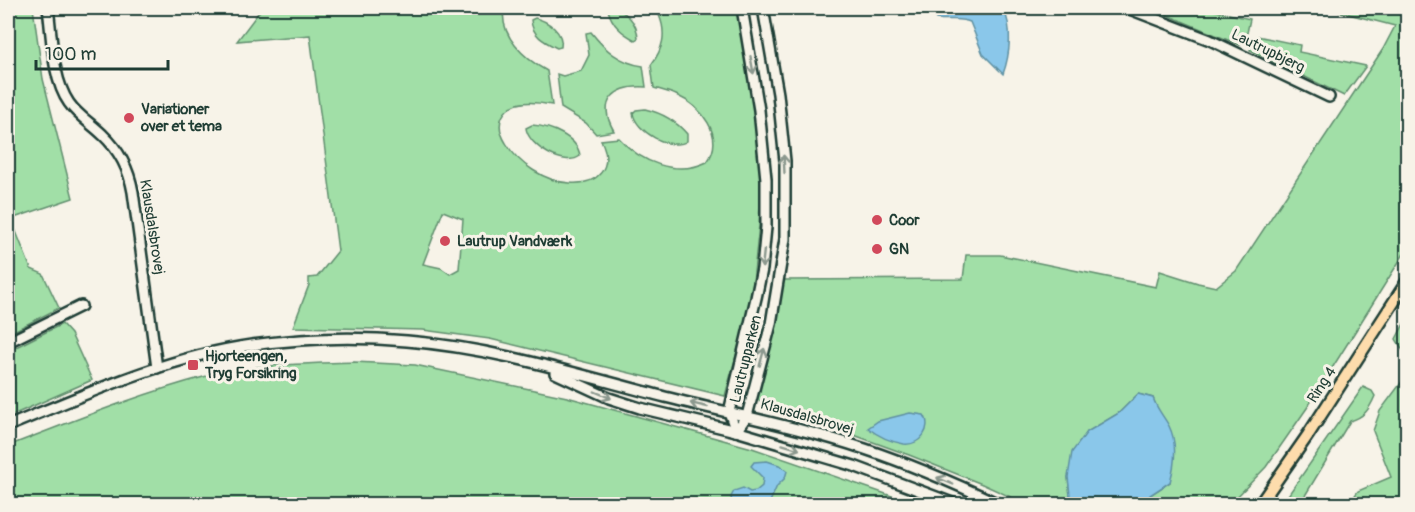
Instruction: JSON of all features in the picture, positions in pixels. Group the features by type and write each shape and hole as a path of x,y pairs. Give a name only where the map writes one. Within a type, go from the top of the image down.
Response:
{"main road":[{"name":"Ring 4","path":"1260,504 1308,435 1407,280"}],"street":[{"name":"Klausdalsbrovej","path":"48,8 57,76 62,90 78,114 104,135 126,165 132,192 157,368"},
{"name":"Lautrupparken","path":"736,431 729,412 762,269 766,226 765,179 759,110 742,8"},
{"name":"Lautrupparken","path":"736,431 747,416 771,324 784,239 784,161 778,94 763,8"},
{"name":"Lautrupbjerg","path":"1127,8 1210,40 1329,97"},
{"path":"8,342 81,306"},
{"name":"Klausdalsbrovej","path":"8,426 157,368 249,346 345,338 408,341 531,363 747,416 868,450 999,504"},
{"name":"Klausdalsbrovej","path":"531,363 630,405 736,431 854,466 955,504"}],"green space":[{"path":"8,8 33,8 43,79 73,198 11,219 31,269 43,274 59,308 8,334"},
{"path":"262,8 504,8 506,28 515,46 547,71 552,105 524,103 511,107 501,120 500,127 503,137 511,151 525,165 561,182 580,183 596,177 605,166 605,150 601,140 619,138 637,154 659,165 683,168 707,162 714,142 712,132 702,114 685,100 654,88 651,65 661,47 663,35 659,15 688,9 737,8 756,116 761,178 759,225 751,301 725,396 490,339 423,330 293,327 309,285 309,278 317,277 338,251 310,35 237,41","holes":["443,211 463,219 459,269 450,274 441,268 423,264"]},
{"path":"610,8 621,11 630,18 638,38 635,40 618,28 608,10"},
{"path":"1150,8 1204,8 1250,19 1247,33 1240,45"},
{"path":"1325,8 1407,8 1407,249 1307,408 1266,467 1230,504 1146,504 1150,495 1170,482 1169,427 1158,411 1153,398 1138,394 1119,413 1087,432 1068,477 1071,504 1026,504 909,455 757,400 783,280 963,279 966,255 1000,255 1156,287 1160,271 1216,287 1236,271 1383,49 1395,26"},
{"path":"535,18 558,32 561,47 552,46 537,34 531,20"},
{"path":"591,32 620,59 643,66 646,87 626,89 612,97 607,111 614,131 596,134 586,123 561,108 557,74 563,76 581,71 589,55 586,33"},
{"path":"1257,36 1300,45 1299,52 1366,66 1344,96 1250,50"},
{"path":"645,109 673,121 687,134 687,141 672,144 647,133 635,120 633,113 636,110"},
{"path":"532,125 562,134 574,143 580,156 566,159 540,148 528,135 526,128"},
{"path":"1407,318 1407,357 1396,339"},
{"path":"62,324 71,334 92,380 8,417 8,351"},
{"path":"354,362 415,365 567,397 752,448 915,504 8,504 8,446 131,399 207,376 262,367"},
{"path":"1407,375 1407,504 1349,504 1358,491 1391,477 1373,431 1380,411"},
{"path":"1363,387 1372,391 1375,396 1368,409 1350,421 1300,504 1282,504"}],"water":[{"path":"931,8 1003,8 1008,24 1009,41 1003,74 983,54 970,22 936,19"},
{"path":"1138,394 1153,398 1172,433 1175,454 1170,482 1150,495 1146,504 1071,504 1068,477 1072,452 1087,432 1119,413"},
{"path":"910,413 924,415 927,425 920,439 910,444 895,442 868,428 878,421"},
{"path":"767,461 787,471 769,504 732,504 731,497 734,491 743,488 750,492 756,491 762,486 763,478 751,466 754,462"}],"place":[{"name":"Variationer over et tema","path":"129,118"},
{"name":"Coor","path":"877,220"},
{"name":"Lautrup Vandværk","path":"445,241"},
{"name":"GN","path":"877,249"},
{"name":"Hjorteengen, Tryg Forsikring","path":"193,365"}]}
